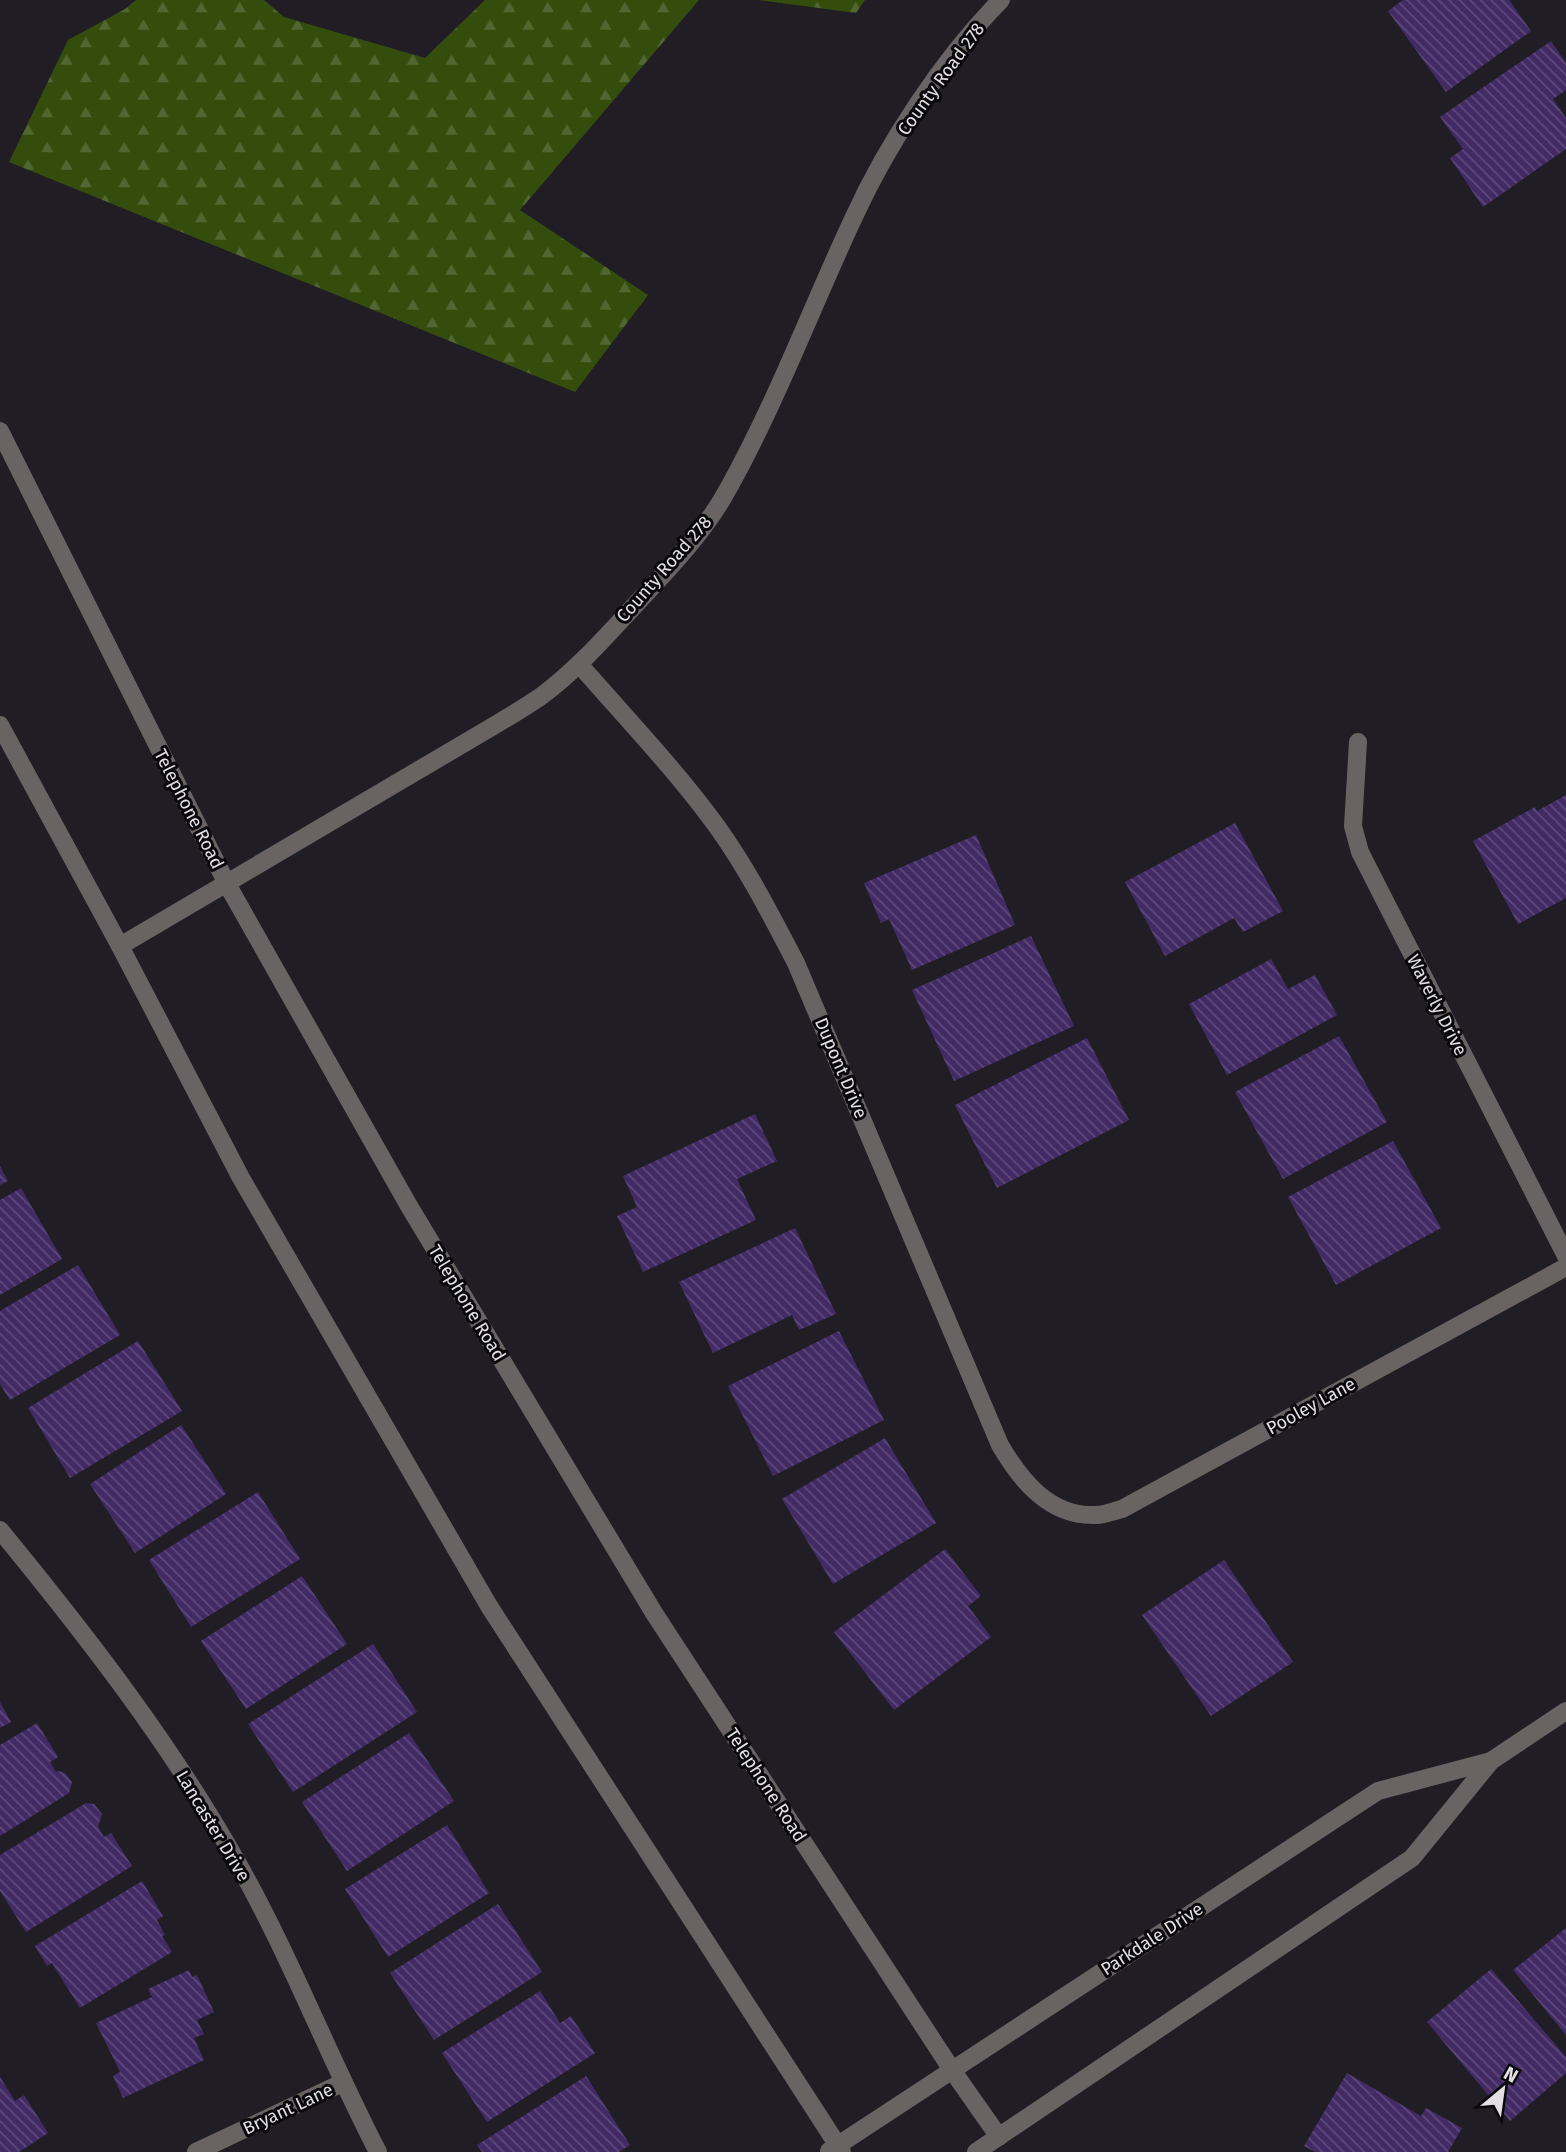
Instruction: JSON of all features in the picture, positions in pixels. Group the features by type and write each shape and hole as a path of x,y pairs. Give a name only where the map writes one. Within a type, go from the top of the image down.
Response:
{"street":[{"name":"County Road 278","path":"120,946 541,696 579,664 665,573 727,492 772,401 854,217 878,171 964,40 1001,0"},
{"name":"Telephone Road","path":"0,431 227,884 410,1206 654,1613 952,2070 999,2137"},
{"name":"Dupont Drive","path":"579,664 718,828 768,911 796,963 1000,1445 1016,1472 1048,1503"},
{"path":"0,725 120,946 241,1178 489,1606 836,2150"},
{"name":"Waverly Drive","path":"1358,742 1353,826 1360,852 1566,1256"},
{"name":"Pooley Lane","path":"1048,1503 1069,1512 1096,1516 1122,1509 1566,1267"},
{"name":"Lancaster Drive","path":"0,1530 105,1662 198,1797 237,1861 272,1926 342,2083 378,2152"},
{"name":"Parkdale Drive","path":"976,2152 1412,1858 1491,1761 1566,1711"},
{"name":"Parkdale Drive","path":"836,2150 952,2070 1378,1791 1491,1761"},
{"name":"Bryant Lane","path":"196,2152 342,2083"}],"green space":[{"path":"136,0 264,0 284,17 425,58 485,0 699,0 520,210 648,295 575,392 9,162 68,40 125,9"},
{"path":"758,0 865,0 856,13"}],"building":[{"path":"1403,0 1509,0 1531,31 1446,92 1388,11"},
{"path":"1551,41 1566,63 1566,90 1553,99 1566,118 1566,149 1483,207 1450,158 1463,149 1440,117"},
{"path":"1566,795 1566,898 1518,924 1473,841 1535,807 1537,811"},
{"path":"1235,823 1283,911 1243,932 1234,918 1165,956 1125,882"},
{"path":"976,835 1015,925 912,970 889,919 881,923 864,883"},
{"path":"1031,936 1074,1026 954,1081 912,990"},
{"path":"1271,959 1288,989 1315,975 1337,1015 1227,1075 1189,1004"},
{"path":"1339,1036 1387,1122 1283,1179 1235,1092"},
{"path":"1087,1038 1129,1120 997,1188 955,1105"},
{"path":"755,1114 777,1161 737,1179 756,1220 643,1272 617,1216 637,1207 623,1176"},
{"path":"1393,1141 1441,1228 1336,1285 1288,1197"},
{"path":"0,1166 8,1181 0,1185"},
{"path":"21,1188 62,1259 0,1295 0,1200"},
{"path":"795,1228 836,1314 799,1330 792,1315 713,1353 679,1282"},
{"path":"78,1265 120,1335 10,1400 0,1384 0,1311"},
{"path":"839,1331 884,1420 773,1476 728,1386"},
{"path":"138,1341 182,1411 70,1478 28,1408"},
{"path":"181,1425 226,1494 135,1553 90,1484"},
{"path":"885,1438 936,1523 833,1584 782,1499"},
{"path":"258,1492 300,1559 191,1627 149,1560"},
{"path":"945,1549 981,1596 968,1606 991,1637 894,1710 834,1632"},
{"path":"1224,1560 1293,1662 1211,1716 1142,1615"},
{"path":"302,1576 347,1644 246,1709 201,1641"},
{"path":"373,1644 417,1712 293,1792 248,1724"},
{"path":"0,1702 11,1722 0,1728"},
{"path":"37,1723 58,1757 50,1762 56,1772 66,1774 72,1782 69,1793 0,1836 0,1745"},
{"path":"409,1733 454,1801 347,1871 302,1802"},
{"path":"86,1803 94,1804 102,1814 98,1827 104,1837 111,1833 132,1866 26,1932 0,1891 0,1855"},
{"path":"447,1825 489,1893 388,1957 345,1889"},
{"path":"142,1881 163,1916 157,1920 165,1935 162,1936 172,1952 80,2008 52,1963 47,1966 35,1946"},
{"path":"498,1904 542,1972 434,2040 390,1973"},
{"path":"1566,1928 1566,2035 1513,1970"},
{"path":"1491,1969 1566,2057 1566,2073 1510,2121 1427,2022"},
{"path":"189,1970 192,1977 197,1975 214,2012 197,2020 204,2034 194,2038 204,2060 123,2098 113,2076 120,2072 96,2023 152,1997 148,1989"},
{"path":"540,1991 560,2023 571,2016 595,2053 487,2122 442,2053"},
{"path":"1347,2073 1421,2116 1426,2108 1462,2128 1448,2152 1315,2152 1304,2146"},
{"path":"586,2076 630,2145 619,2152 482,2152 477,2145"},
{"path":"0,2077 15,2101 24,2095 48,2133 19,2152 0,2152"}]}
